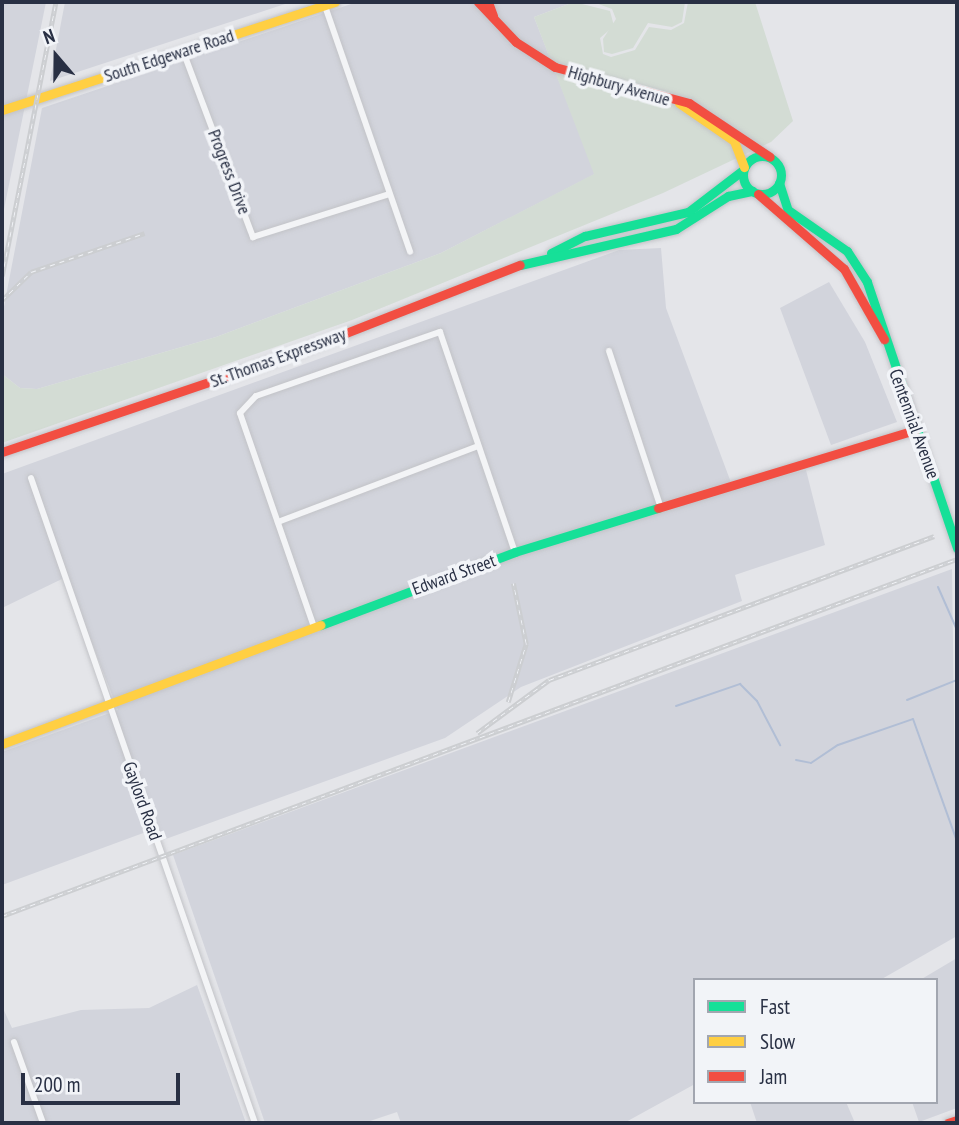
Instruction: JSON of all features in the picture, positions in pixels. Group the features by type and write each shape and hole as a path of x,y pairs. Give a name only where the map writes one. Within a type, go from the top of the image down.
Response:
{"main road":[{"name":"South Edgeware Road","path":"2,110 335,2"},
{"name":"Highbury Avenue","path":"478,2 516,42 555,67 698,107 770,157"},
{"name":"Highbury Avenue","path":"488,2 493,16"},
{"name":"Highbury Avenue","path":"679,103 734,141 744,169"},
{"path":"757,156 770,157 781,171 779,183 755,192 744,169 757,156"},
{"name":"St. Thomas Expressway","path":"2,452 300,351 551,253 585,236 688,212 744,169"},
{"name":"Centennial Avenue","path":"779,183 788,210 835,241 858,267 957,548"},
{"name":"St. Thomas Expressway","path":"551,253 666,233 727,196 755,192"},
{"name":"Centennial Avenue","path":"755,192 844,269 884,339"},
{"name":"Edward Street","path":"2,744 515,552 660,505 915,430"},
{"path":"948,1123 957,1120"}],"street":[{"path":"325,6 410,252"},
{"name":"Progress Drive","path":"183,51 253,237 389,194"},
{"path":"314,627 240,414 245,402 440,332 515,552"},
{"path":"609,351 660,505"},
{"path":"278,522 478,446"},
{"name":"Gaylord Road","path":"31,478 107,704 255,1123"},
{"path":"14,1042 43,1123"}],"shaded area":[{"path":"2,2 46,2 2,219"},
{"path":"65,2 291,2 50,81"},
{"path":"357,2 574,2 534,17 595,174 441,253 216,337 37,389 20,388 2,374 2,317 42,108"},
{"path":"574,2 610,11 614,26 600,38 603,54 611,57 635,50 649,27 671,30 684,23 688,2 755,2 793,121 771,142 663,193 352,320 2,443 2,374 20,388 37,389 216,337 441,253 594,174 534,17"},
{"path":"593,2 685,2 682,22 672,27 648,23 633,48 612,54 604,52 603,39 616,19 612,9"},
{"path":"661,248 666,308 733,488 806,470 825,545 735,575 742,601 521,687 445,738 163,840 146,832 2,885 2,752 118,710 66,577 2,608 2,474 619,250"},
{"path":"829,282 865,342 897,422 831,445 780,308"},
{"path":"952,569 957,936 884,978 693,978 693,1085 624,1123 401,1123 397,1112 364,1123 265,1123 173,855"},
{"path":"957,958 957,1108 919,1122 913,1104 938,1104 938,978 923,978"},
{"path":"197,985 246,1123 2,1123 2,1006 12,1028 81,1010 149,1008"},
{"path":"751,1104 847,1104 855,1123 757,1123"}],"waterway":[{"path":"938,587 957,630"},
{"path":"907,700 957,680"},
{"path":"676,706 740,684 757,701 780,745"},
{"path":"796,760 811,763 838,745 913,719 957,841"}],"railway":[{"path":"2,276 56,2"},
{"path":"2,300 31,272 145,233"},
{"path":"477,733 549,680 934,536"},
{"path":"2,916 957,559"},
{"path":"508,702 526,644 513,583"}],"traffic: fast":[{"path":"762,156 776,161 781,175 776,189 762,194 748,189 743,175 748,161 762,156"},
{"path":"551,253 585,236 688,212 743,170"},
{"path":"779,183 788,210 847,251 867,282 957,548"},
{"path":"520,265 676,229 728,196 752,191"},
{"path":"321,625 515,552 658,508"}],"traffic: slow":[{"path":"2,110 335,2"},
{"path":"679,103 734,141 744,167"},
{"path":"2,744 321,625"}],"traffic: jam":[{"path":"478,2 516,42 555,67 689,103 770,157"},
{"path":"488,2 493,16"},
{"path":"758,194 844,269 884,339"},
{"path":"2,452 300,351 520,265"},
{"path":"658,508 915,430"},
{"path":"948,1123 957,1120"}]}
